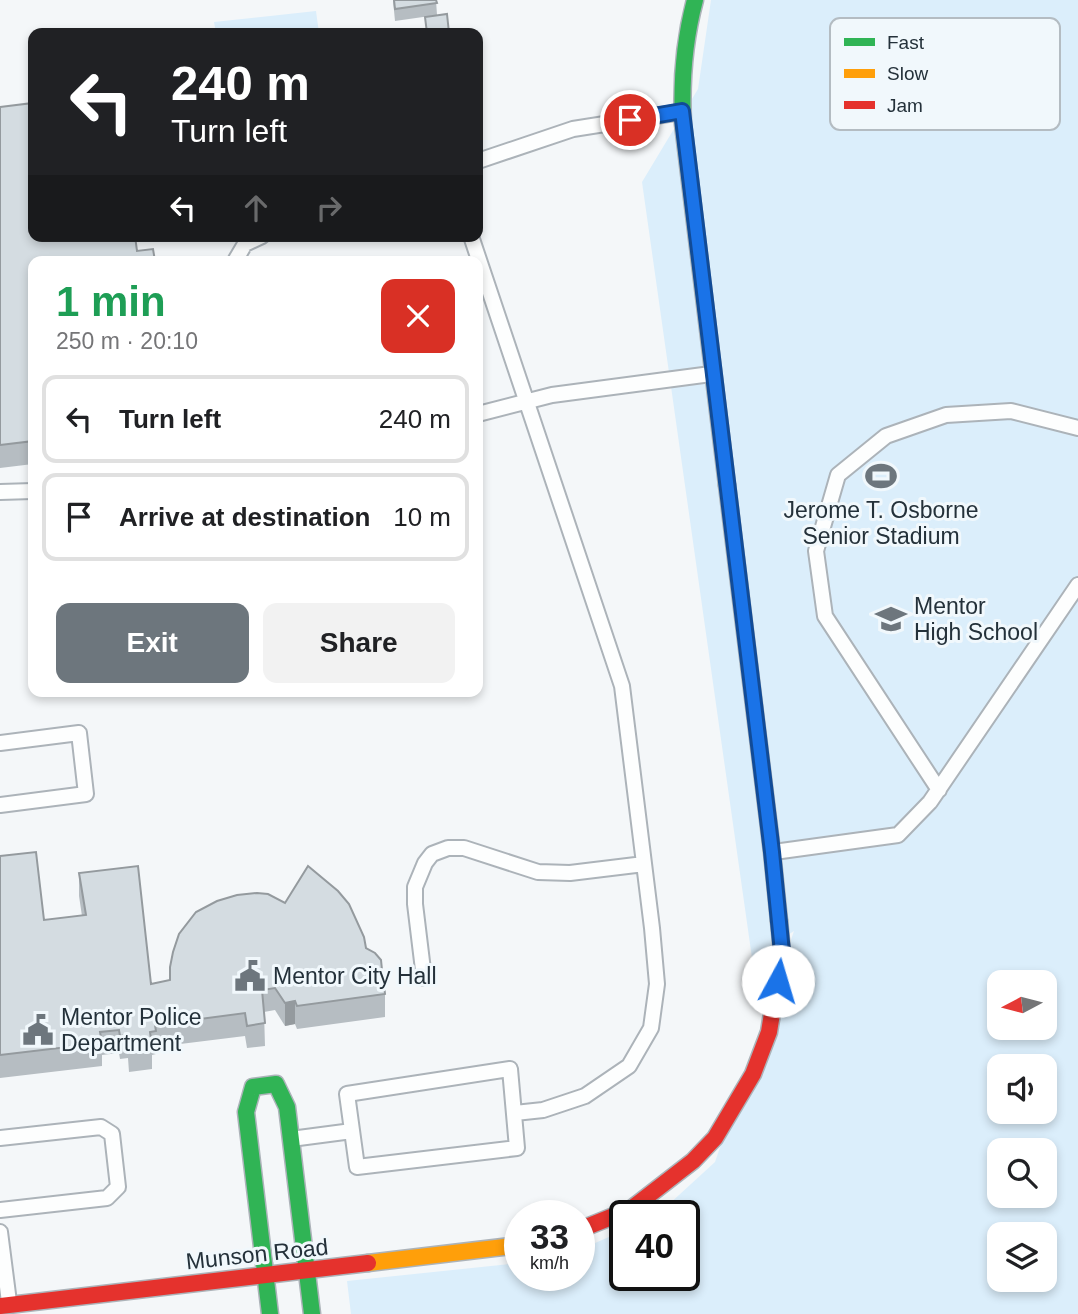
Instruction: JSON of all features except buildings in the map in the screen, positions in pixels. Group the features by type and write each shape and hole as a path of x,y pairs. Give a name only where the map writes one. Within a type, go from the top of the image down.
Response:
{"street":[{"path":"595,1224 631,1209 694,1161 715,1138 753,1074 769,1032 782,952 682,111 682,69 695,0"},
{"path":"271,1141 307,1271 312,1314"},
{"path":"270,1314 266,1276 271,1141"},
{"name":"Munson Road","path":"7,1308 135,1290 504,1247"}],"lane":[{"path":"483,158 573,129 682,111"},
{"path":"238,256 249,242"},
{"path":"483,271 622,686 657,984 651,1028 629,1066 584,1096 543,1110 515,1113"},
{"path":"483,413 552,395 715,374"},
{"path":"939,790 825,616 816,551 838,475 886,436 946,415 1011,411 1078,428"},
{"path":"0,492 28,491"},
{"path":"772,852 898,835 939,790 1078,585"},
{"path":"0,743 79,733 86,794 0,805"},
{"path":"424,978 415,887 425,863 432,854 448,848 464,848 538,872 570,873 644,864"},
{"path":"510,1069 517,1148 356,1167 352,1131 347,1094 510,1069"},
{"path":"0,1138 101,1127 112,1134 118,1187 107,1198 0,1210"},
{"path":"271,1141 352,1131"},
{"path":"0,1232 7,1308"}],"shaded area":[{"name":"Jerome T. Osborne Senior Stadium","path":"711,0 1078,0 1078,1314 351,1314 347,1281 504,1265 504,1291 595,1291 595,1243 609,1237 609,1291 700,1291 700,1200 674,1200 715,1162 794,931 752,958 642,182 698,89"},
{"path":"316,11 318,28 215,28 214,22"}],"traffic: fast":[{"path":"695,0 684,62 683,124 727,485"},
{"path":"270,1314 246,1112 253,1087 276,1084 287,1107 312,1314"}],"traffic: slow":[{"path":"727,485 779,921"},
{"path":"368,1263 504,1247"}],"traffic: jam":[{"path":"595,1224 631,1209 693,1161 715,1138 753,1074 769,1032 782,952 779,921"},
{"path":"0,1306 368,1263"}],"place":[{"name":"Jerome T. Osborne Senior Stadium","path":"881,476"},
{"name":"Mentor High School","path":"891,619"},
{"name":"Mentor City Hall","path":"250,976"},
{"name":"Mentor Police Department","path":"38,1030"}],"route":[{"path":"630,120 682,111 772,852 782,952 778,981"}]}
